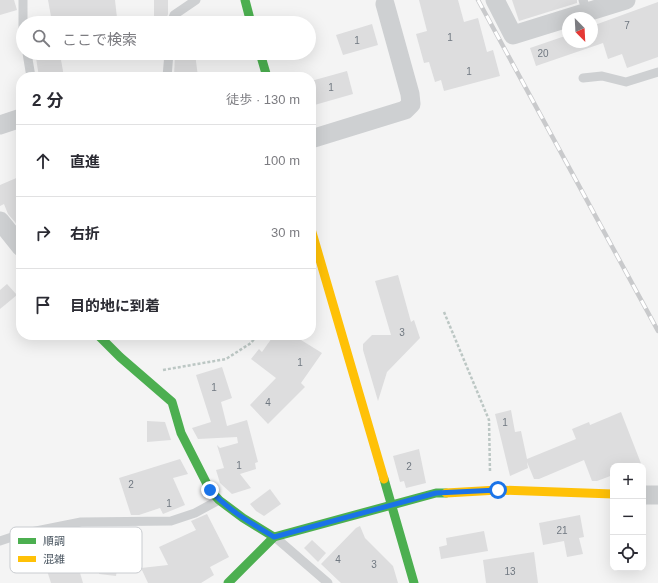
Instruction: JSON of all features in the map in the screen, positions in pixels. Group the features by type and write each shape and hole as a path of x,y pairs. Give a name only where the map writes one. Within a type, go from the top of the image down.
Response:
{"street":[{"path":"245,0 249,16"},
{"path":"495,0 513,35 585,6 626,0"},
{"path":"316,137 405,110 411,104 410,94 385,2"},
{"path":"262,60 266,72"},
{"path":"0,125 16,120"},
{"path":"0,221 16,241"},
{"path":"316,246 414,583"},
{"path":"103,340 172,402 181,433 210,490 219,500 243,518 274,537"},
{"path":"228,583 274,537 436,493 491,491 610,494"},
{"path":"646,495 658,495"}],"lane":[{"path":"22,0 23,16"},
{"path":"174,16 196,0"},
{"path":"28,60 30,72"},
{"path":"167,72 168,60"},
{"path":"583,78 602,76 626,82 658,72"},
{"path":"56,527 81,522 171,521 195,513 219,500"},
{"path":"274,537 328,583"},
{"path":"0,541 10,538"}],"path":[{"path":"444,312 489,420 491,491"},
{"path":"146,379 167,368 226,359 253,340"}],"building":[{"path":"0,0 14,0 17,10 0,15"},
{"path":"48,0 115,0 117,16 51,16"},
{"path":"154,0 168,0 167,16 154,16"},
{"path":"419,0 458,0 464,22 478,18 487,52 493,50 500,76 444,91 441,80 435,82 429,62 424,63 416,34 427,31"},
{"path":"512,0 577,0 577,3 519,21"},
{"path":"658,2 658,57 627,68 622,54 608,59 603,43 598,45 598,24"},
{"path":"372,24 378,45 343,55 336,35"},
{"path":"562,37 562,48 588,48 536,66 530,48"},
{"path":"36,60 61,60 63,72 38,72"},
{"path":"175,60 196,60 197,72 174,72"},
{"path":"347,71 353,94 316,105 316,80"},
{"path":"16,178 16,223 8,214 4,204 0,206 0,185"},
{"path":"398,275 411,322 414,320 420,338 387,372 378,401 363,350 363,344 372,335 391,335 375,281"},
{"path":"7,284 16,296 0,309 0,290"},
{"path":"270,340 301,340 322,353 301,383 305,387 268,424 250,405 276,378 251,359 259,349 262,352"},
{"path":"222,367 232,398 221,402 227,426 247,420 258,462 255,463 256,469 240,474 251,488 232,494 220,483 216,470 224,468 217,445 220,448 238,443 237,437 198,439 192,428 211,422 196,375"},
{"path":"511,410 515,432 521,431 527,459 576,439 572,429 589,422 590,425 621,412 641,463 610,463 610,476 597,481 592,481 584,460 539,479 534,479 527,462 528,468 510,476 495,414"},
{"path":"147,421 165,422 171,440 147,442"},
{"path":"419,449 426,483 406,488 404,481 400,482 393,456"},
{"path":"180,459 188,474 173,478 185,505 163,514 160,508 139,515 131,515 119,478"},
{"path":"270,489 281,504 264,516 256,511 250,504"},
{"path":"207,514 229,557 210,567 214,575 201,583 148,583 142,568 168,565 159,547 196,530 191,521"},
{"path":"580,515 584,537 579,538 583,554 567,557 564,541 543,545 539,523"},
{"path":"360,526 365,538 393,566 398,583 341,583 321,564 356,528"},
{"path":"484,531 488,551 441,559 439,547 447,545 446,538"},
{"path":"312,540 326,553 318,562 304,548"},
{"path":"534,552 538,583 486,583 483,560"},
{"path":"48,573 80,573 83,583 51,583"},
{"path":"99,573 116,573 116,576"}],"railway":[{"path":"478,0 658,331"}],"traffic: fast":[{"path":"245,0 249,16"},
{"path":"262,60 266,72"},
{"path":"103,340 120,357 172,402 181,433 210,490 219,500 243,518 274,537"},
{"path":"384,479 414,583"},
{"path":"228,583 274,537 436,493 446,493"}],"traffic: slow":[{"path":"316,246 384,479"},
{"path":"446,493 498,490 610,494"}],"route":[{"path":"210,490 219,500 243,518 274,537 436,493 498,490"}]}
